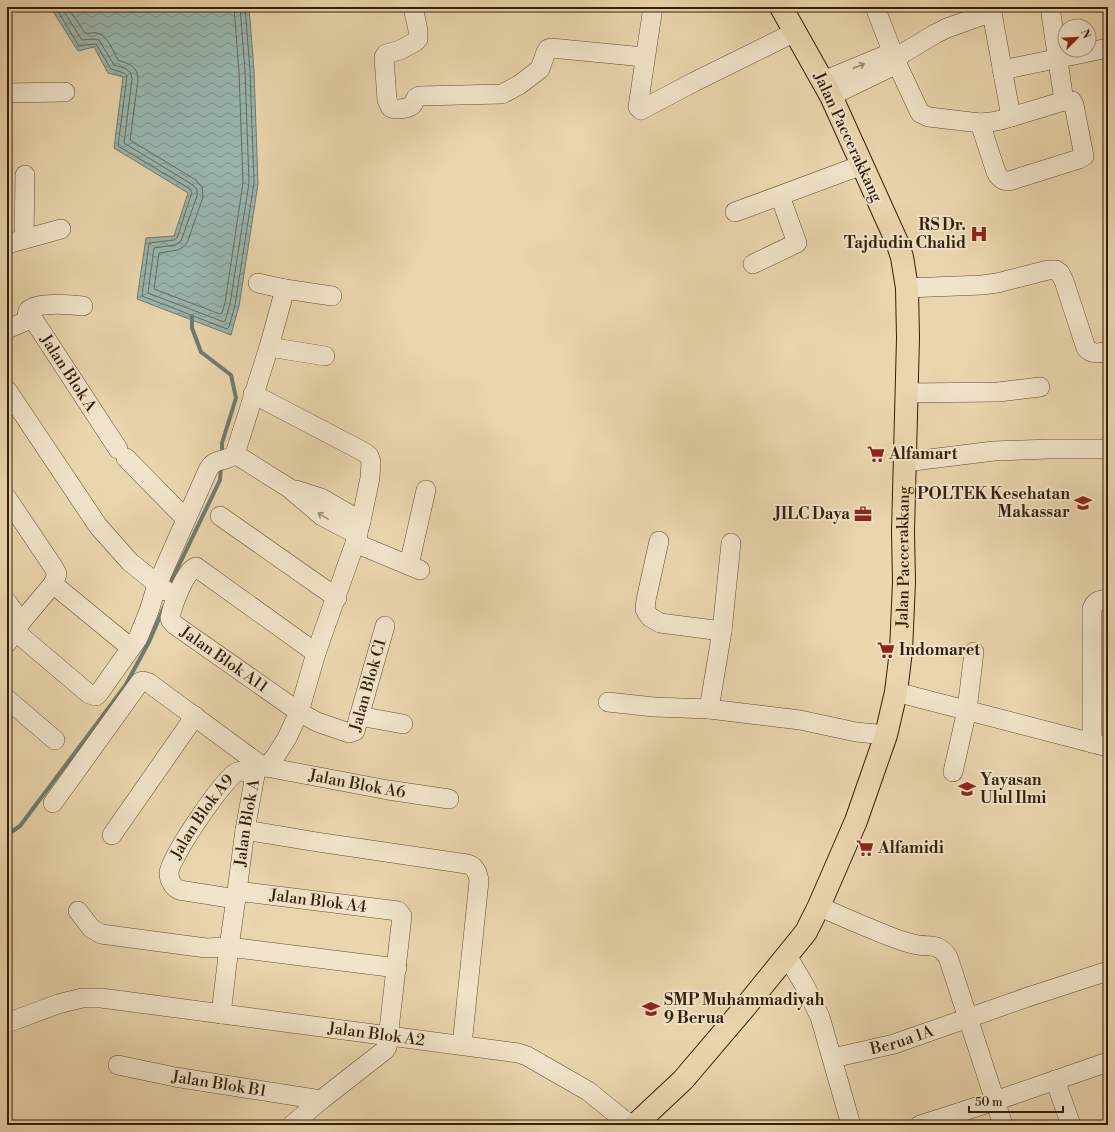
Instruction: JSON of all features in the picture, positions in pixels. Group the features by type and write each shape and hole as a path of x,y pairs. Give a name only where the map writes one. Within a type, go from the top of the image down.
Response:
{"main road":[{"name":"Jalan Paccerakkang","path":"634,1125 683,1080 806,932 856,821 886,735 896,692 904,582 908,338 907,288 902,257 897,242 827,88 781,7"}],"street":[{"path":"413,7 418,30 418,39 411,44 386,54 384,57 387,100 391,108 394,109 411,106 419,96 502,94 519,85 540,70 546,52 551,48 644,57"},
{"path":"653,7 644,57 638,107 641,110 795,32"},
{"path":"875,7 920,113 929,117 980,123 1001,120 1064,101 1072,101 1084,153 1082,158 1009,181 1003,180 999,177 980,123"},
{"path":"1050,7 1059,59 1064,101"},
{"path":"827,88 897,57 947,28 992,10 1011,117"},
{"path":"1002,70 1108,48"},
{"path":"7,93 65,92"},
{"path":"735,212 862,165"},
{"path":"25,175 16,241 61,229"},
{"path":"753,264 797,243 780,196"},
{"path":"907,288 982,285 997,283 1048,270 1056,270 1060,273 1064,281 1086,348 1089,352 1096,354 1108,352"},
{"path":"258,283 285,289 332,296"},
{"path":"167,591 186,519 208,470 227,457 254,394 285,289"},
{"path":"29,320 27,314 28,311 35,307 54,304 83,306"},
{"name":"Jalan Blok A","path":"7,329 31,319 35,322 122,454 186,519"},
{"path":"269,347 325,356"},
{"path":"907,393 998,392 1040,387"},
{"path":"7,390 98,526 130,562 167,591"},
{"name":"Jalan Blok A","path":"221,1014 245,830 260,769 275,757 287,738 299,712 316,653 358,533 370,478 371,462 369,456 364,452 254,394"},
{"path":"905,462 994,451 1108,449"},
{"path":"227,457 289,488 316,496 358,533 415,567 426,490"},
{"path":"7,498 57,574 52,584 15,632"},
{"path":"220,516 336,598"},
{"path":"659,541 646,600 645,609 647,613 650,617 660,622 722,631"},
{"path":"709,709 722,631 731,543"},
{"path":"7,602 15,632 89,694 96,696 131,648 143,625 167,591 196,567 316,653"},
{"path":"52,584 131,648"},
{"name":"Jalan Blok A11","path":"167,591 171,614 170,618 172,623 299,712"},
{"path":"896,692 1100,745 1100,666 1092,609 1094,603 1098,600 1108,599"},
{"name":"Jalan Blok C1","path":"299,712 327,726 349,734 354,731 384,626"},
{"path":"953,772 967,710 974,652"},
{"name":"Jalan Blok A6","path":"53,803 140,682 143,681 149,683 194,716 260,769 449,799"},
{"path":"7,699 55,740"},
{"path":"608,702 654,707 709,709 800,720 856,732 886,735"},
{"path":"112,835 194,716"},
{"path":"359,716 403,724"},
{"name":"Jalan Blok A9","path":"171,882 169,874 170,868 203,812 228,780 236,773 260,769"},
{"path":"245,830 472,866 478,875 479,881 462,1045"},
{"name":"Jalan Blok A4","path":"171,882 179,890 400,912 402,916 397,968"},
{"path":"819,906 845,919 894,938 917,944 936,946 942,949 948,957 1004,1125"},
{"path":"78,911 91,928 101,934 206,948 229,947 397,968 388,1043 385,1050 321,1100 292,1125"},
{"path":"787,956 813,1002 820,1018 833,1058 851,1125"},
{"name":"Berua 1A","path":"833,1058 894,1044 969,1019 1028,997 1108,971"},
{"name":"Jalan Blok A2","path":"7,1023 76,999 102,998 518,1053 527,1056 588,1091 630,1125"},
{"path":"923,1124 1108,1062"},
{"name":"Jalan Blok B1","path":"118,1065 175,1078 321,1100"},
{"path":"1055,1080 1071,1125"}],"water":[{"path":"57,7 249,7 254,71 258,184 239,306 231,335 137,299 146,238 174,236 188,193 114,148 123,77 108,73 94,47 78,51 54,13"}],"waterway":[{"path":"192,316 192,328 201,352 231,375 236,398 222,443 222,454"},
{"path":"169,586 220,480 221,465"},
{"path":"7,835 20,826 125,686 149,642 164,607"}],"place":[{"name":"RS Dr. Tajdudin Chalid","path":"979,234"},
{"name":"Alfamart","path":"876,454"},
{"name":"POLTEK Kesehatan Makassar","path":"1083,503"},
{"name":"JILC Daya","path":"863,514"},
{"name":"Indomaret","path":"886,650"},
{"name":"Yayasan Ulul Ilmi","path":"967,789"},
{"name":"Alfamidi","path":"865,848"},
{"name":"SMP Muhammadiyah 9 Berua","path":"651,1009"}]}
